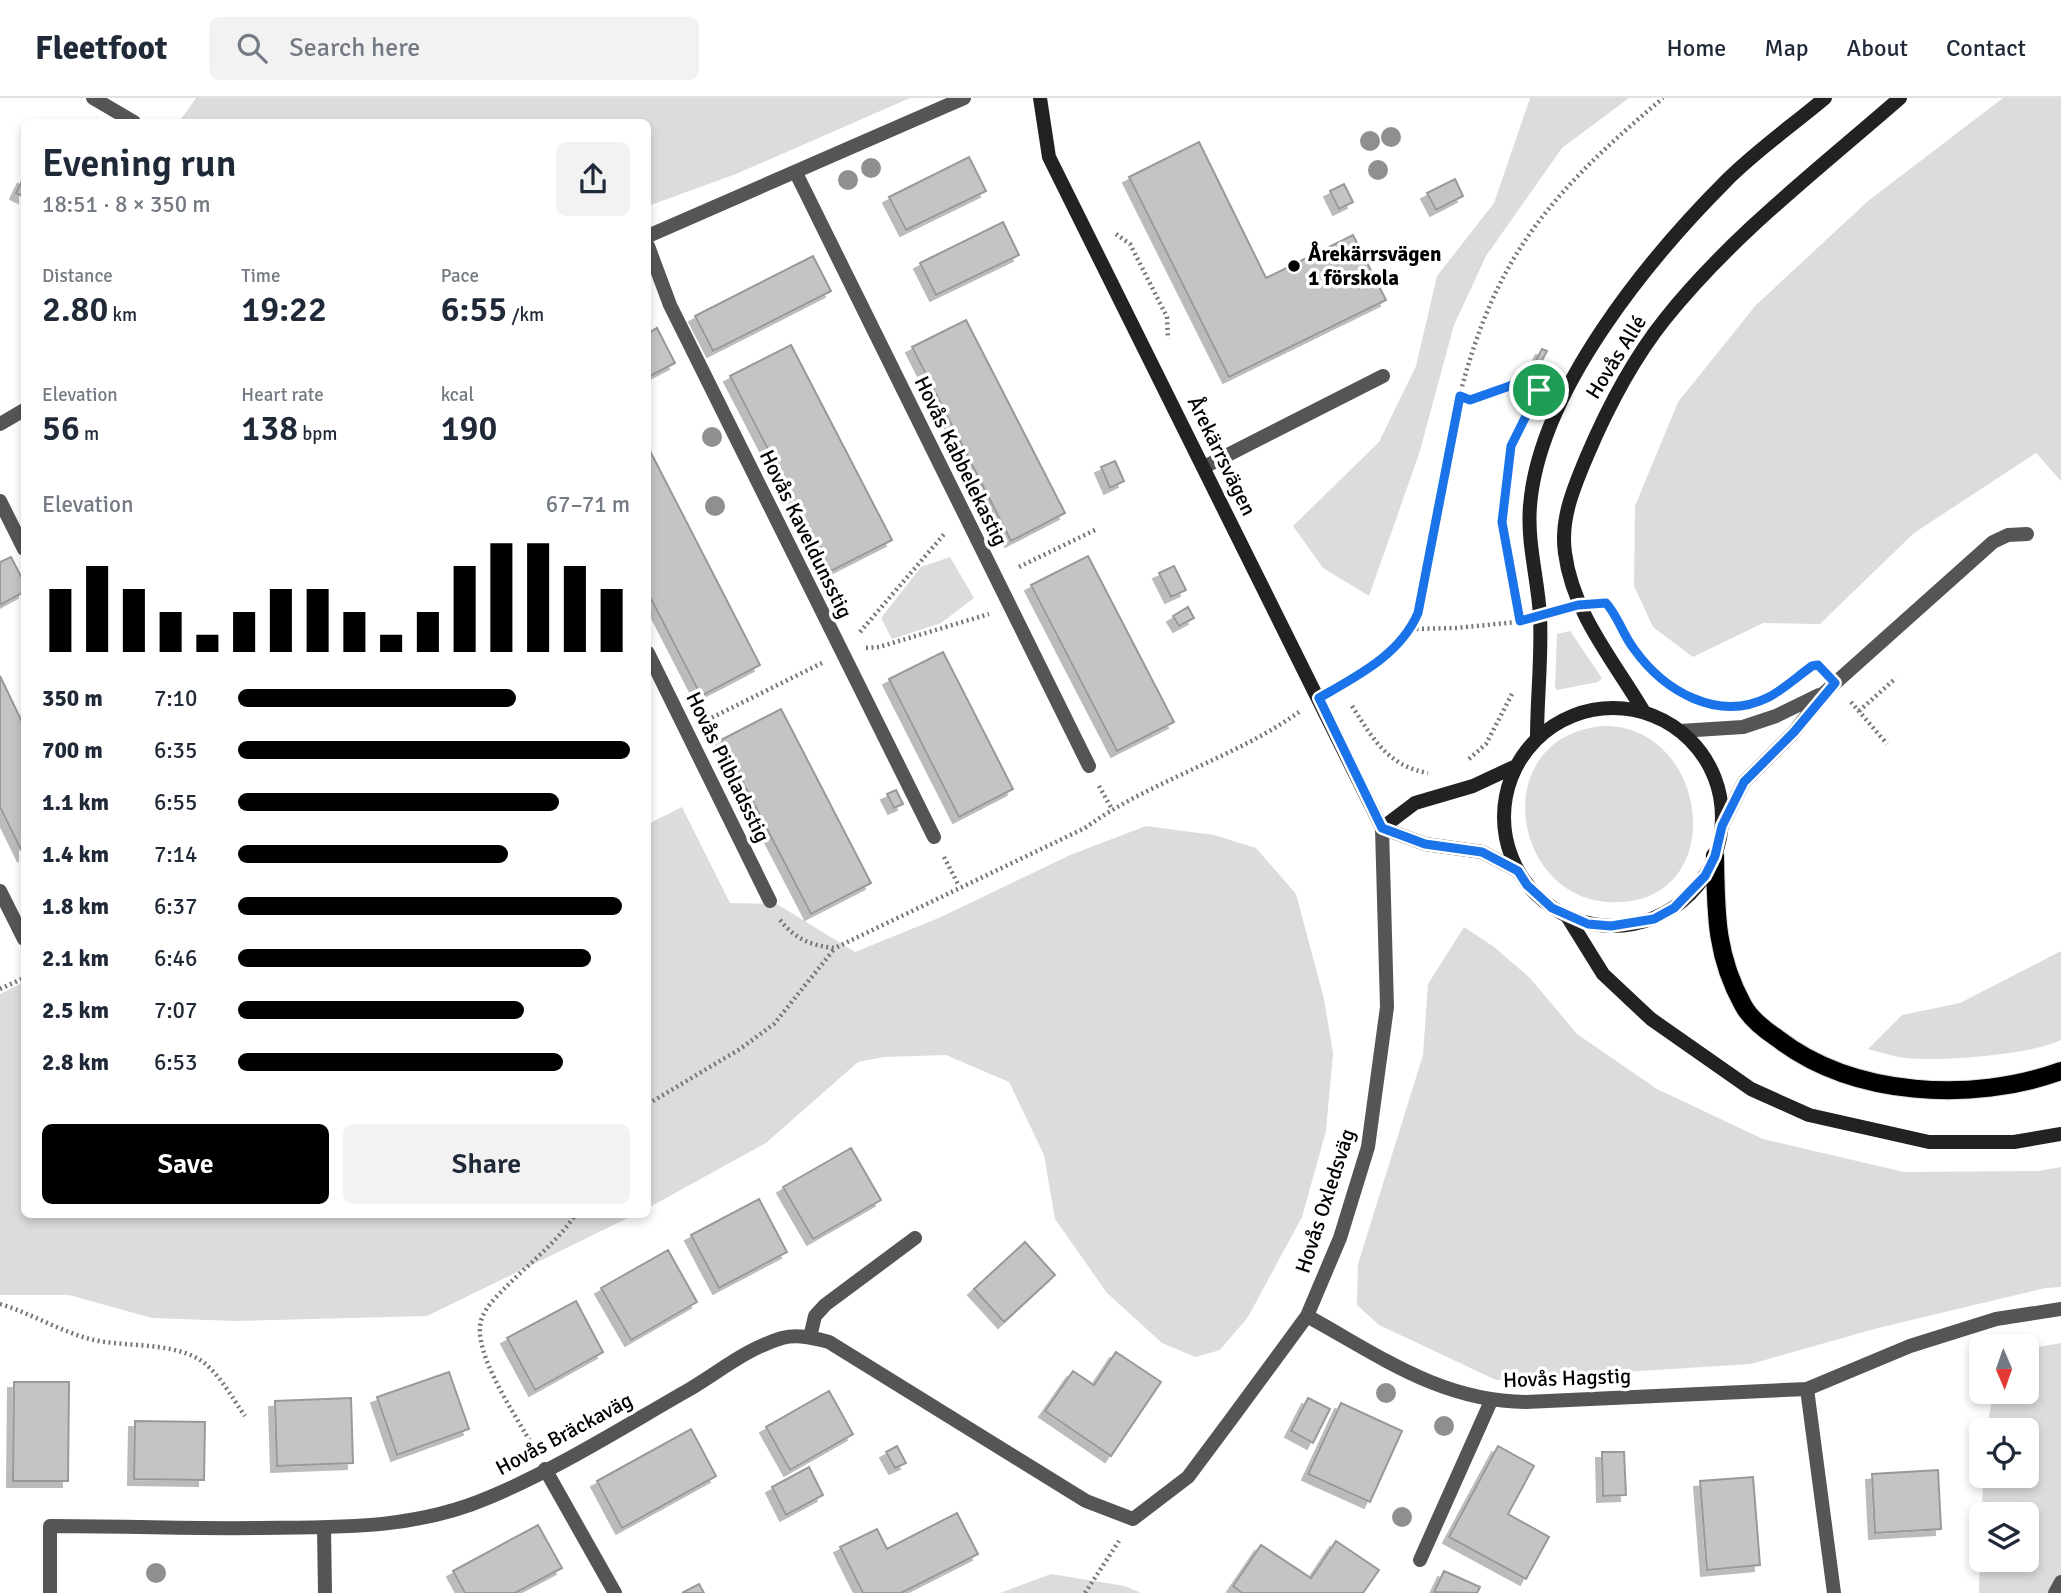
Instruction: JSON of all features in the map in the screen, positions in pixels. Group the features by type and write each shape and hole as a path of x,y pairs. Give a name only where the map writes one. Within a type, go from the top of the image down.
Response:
{"main road":[{"path":"1715,856 1716,920 1721,958 1744,1008 1766,1030 1796,1053 1868,1080 1917,1088 1967,1089 2034,1081 2061,1071"}],"street":[{"path":"93,98 129,119"},
{"path":"651,235 964,98"},
{"name":"Årekärrsvägen","path":"1040,98 1049,157 1382,828"},
{"name":"Hovås Allé","path":"1537,738 1540,616 1531,560 1530,506 1536,462 1563,400 1583,360 1648,266 1728,179 1825,98"},
{"name":"Hovås Allé","path":"1644,712 1593,634 1573,588 1564,552 1565,514 1606,412 1664,319 1734,243 1900,98"},
{"name":"Hovås Kabbelekastig","path":"796,173 1089,766"},
{"name":"Hovås Kaveldunsstig","path":"651,255 670,306 934,837"},
{"path":"1205,467 1383,376"},
{"path":"0,424 21,412"},
{"path":"0,501 21,544"},
{"path":"1722,826 1744,782 1794,732 1824,693 1993,542 2008,535 2027,534"},
{"name":"Hovås Pilbladsstig","path":"651,659 770,901"},
{"path":"1680,731 1743,727 1776,716 1824,693"},
{"name":"Hovås Allé","path":"1615,708 1644,712 1680,731 1704,757 1713,773 1722,808 1722,826 1715,856 1691,894 1654,919 1611,926 1567,916 1539,898 1518,871 1509,851 1504,819 1507,786 1516,766 1537,738 1551,726 1587,711 1615,708"},
{"path":"1382,828 1415,803 1473,786 1516,766"},
{"path":"1382,828 1425,844 1482,852 1518,871"},
{"name":"Hovås Oxledsväg","path":"1133,1519 1188,1477 1307,1316 1340,1238 1368,1147 1387,1007 1382,828"},
{"path":"0,891 21,933"},
{"path":"1567,916 1603,974 1651,1019 1751,1089 1798,1110 1866,1129 1929,1142 2014,1142 2061,1134"},
{"path":"915,1238 825,1305 815,1316 810,1336 829,1342 1086,1501 1133,1519"},
{"name":"Hovås Hagstig","path":"1307,1316 1443,1389 1491,1401 1807,1389 1910,1346 1996,1319 2061,1309"},
{"name":"Hovås Bräckaväg","path":"50,1593 50,1526 324,1529 380,1526 452,1511 490,1497 633,1422 754,1348 785,1337 810,1336"},
{"path":"1807,1389 1834,1593"},
{"path":"1420,1560 1491,1401"},
{"path":"545,1469 615,1593"},
{"path":"324,1529 325,1593"},
{"path":"2055,1593 2061,1581"}],"path":[{"path":"651,1102 740,1049 774,1024 835,948 1085,828 1112,809 1253,740 1339,686 1402,642 1418,613 1460,396 1478,336 1510,266 1571,183 1607,145 1663,98"},
{"path":"1460,396 1470,400 1552,370"},
{"path":"1521,382 1539,390 1535,399"},
{"path":"1505,490 1511,446 1530,409"},
{"path":"842,654 964,515"},
{"path":"996,578 1097,528"},
{"path":"1519,609 1521,635"},
{"path":"1411,629 1456,628 1520,621"},
{"path":"1634,650 1683,695 1713,705"},
{"path":"1859,711 1896,678"},
{"path":"1835,683 1887,744"},
{"path":"1465,762 1486,744 1511,698 1514,685"},
{"path":"1339,686 1344,694"},
{"path":"1350,702 1372,740 1394,758 1412,770 1438,771"},
{"path":"934,837 959,887"},
{"path":"770,901 776,914 798,937 813,946 835,948"},
{"path":"0,989 21,979"},
{"path":"545,1469 495,1377 481,1348 478,1332 482,1317 493,1301 564,1231 573,1218"},
{"path":"0,1304 83,1337 113,1344 174,1350 199,1359 220,1381 245,1416"},
{"path":"1084,1593 1133,1519"}],"shaded area":[{"path":"196,98 910,98 736,174 651,205 651,119 181,119"},
{"path":"1530,98 1629,98 1562,148 1486,256 1454,325 1419,454 1369,596 1323,568 1293,526 1379,442 1416,366 1437,276 1494,203"},
{"path":"2003,98 2061,98 2061,481 2036,453 1914,533 1820,624 1763,623 1693,657 1653,627 1634,586 1635,506 1678,402 1756,305 1868,201"},
{"path":"950,557 974,598 941,623 892,639 881,618 921,567"},
{"path":"1570,631 1602,678 1598,682 1557,690 1557,634"},
{"path":"1602,726 1637,732 1665,751 1683,779 1692,810 1691,842 1680,871 1657,892 1622,902 1585,897 1556,880 1536,853 1526,821 1527,789 1539,760 1564,737"},
{"path":"682,807 730,903 777,904 855,952 941,917 1070,855 1146,826 1214,835 1256,848 1296,894 1324,999 1333,1053 1326,1131 1302,1217 1248,1317 1220,1350 1195,1357 1162,1343 1107,1293 1055,1219 1044,1155 1009,1082 946,1055 884,1057 858,1062 766,1143 651,1206 651,822"},
{"path":"1464,927 1494,947 1530,978 1577,1034 1657,1089 1763,1139 1904,1172 2038,1171 2061,1167 2061,1287 2046,1288 1878,1328 1751,1364 1496,1380 1379,1325 1357,1305 1358,1264 1423,1055 1428,984"},
{"path":"2061,951 2061,1040 2029,1050 1962,1058 1905,1058 1868,1049 1902,1015 1960,1003"},
{"path":"21,984 21,1218 628,1218 427,1316 236,1321 152,1318 69,1295 0,1295 0,994"},
{"path":"2061,1343 2061,1593 1979,1593 1980,1572 2039,1572 2039,1502 1982,1502 1983,1488 2039,1488 2039,1418 1988,1418 1991,1404 2039,1404 2039,1347"},
{"path":"1051,1574 1125,1586 1141,1593 1000,1593"}],"building":[{"path":"1199,142 1266,278 1353,235 1386,300 1229,377 1129,177"},
{"path":"969,157 986,191 906,230 889,197"},
{"path":"1455,179 1463,196 1436,210 1427,193"},
{"path":"21,183 21,196 16,193"},
{"path":"1344,184 1353,202 1339,209 1330,191"},
{"path":"1003,222 1019,255 936,295 920,263"},
{"path":"813,256 831,291 713,351 695,316"},
{"path":"966,320 1065,513 1011,541 912,347"},
{"path":"657,328 675,363 651,375 651,331"},
{"path":"791,345 892,540 831,571 730,376"},
{"path":"1542,349 1547,351 1540,364 1535,362"},
{"path":"651,453 760,665 701,696 651,599"},
{"path":"1115,461 1124,481 1110,488 1101,467"},
{"path":"1088,556 1174,722 1117,751 1031,585"},
{"path":"11,557 21,576 21,594 0,605 0,562"},
{"path":"1174,566 1186,590 1171,597 1159,573"},
{"path":"1188,607 1194,618 1179,626 1173,616"},
{"path":"943,652 1013,789 959,817 889,679"},
{"path":"0,676 21,720 21,850 0,807"},
{"path":"781,709 871,883 811,914 721,740"},
{"path":"896,790 903,804 894,808 887,794"},
{"path":"851,1148 881,1200 813,1239 783,1187"},
{"path":"759,1199 787,1252 719,1288 691,1235"},
{"path":"1025,1242 1055,1275 1004,1322 974,1289"},
{"path":"668,1250 697,1302 631,1340 601,1288"},
{"path":"576,1301 603,1352 535,1390 507,1338"},
{"path":"1116,1352 1161,1382 1111,1456 1045,1411 1073,1371 1094,1385"},
{"path":"449,1372 469,1429 397,1455 377,1397"},
{"path":"14,1382 69,1382 68,1481 13,1481"},
{"path":"829,1391 853,1434 790,1470 766,1427"},
{"path":"351,1398 353,1463 277,1466 275,1401"},
{"path":"1308,1398 1330,1409 1313,1443 1291,1431"},
{"path":"1341,1403 1402,1431 1370,1502 1308,1474"},
{"path":"135,1421 205,1422 204,1480 134,1479"},
{"path":"691,1429 716,1476 622,1528 597,1481"},
{"path":"897,1446 906,1463 895,1468 886,1452"},
{"path":"1498,1446 1534,1466 1508,1514 1549,1537 1526,1579 1449,1537"},
{"path":"1602,1452 1624,1452 1626,1495 1603,1496"},
{"path":"809,1467 823,1495 786,1515 772,1487"},
{"path":"1938,1470 1941,1529 1875,1533 1872,1474"},
{"path":"1753,1477 1760,1565 1707,1570 1700,1481"},
{"path":"957,1513 978,1554 901,1593 863,1593 840,1547 877,1529 887,1549"},
{"path":"538,1525 562,1568 515,1593 465,1593 453,1571"},
{"path":"1336,1541 1379,1570 1363,1593 1242,1593 1233,1586 1261,1545 1311,1578"},
{"path":"1444,1571 1480,1587 1477,1593 1434,1592"},
{"path":"699,1584 704,1593 682,1593"}],"place":[{"name":"Årekärrsvägen 1 förskola","path":"1294,266"}],"route":[{"path":"1521,382 1539,390 1511,446 1502,522 1520,621 1578,605 1600,601 1606,603 1634,650 1650,667 1683,695 1704,703 1723,706 1748,705 1770,697 1812,666 1818,665 1835,683 1794,732 1744,782 1722,826 1715,856 1705,876 1691,894 1654,919 1633,925 1588,924 1567,916 1539,898 1518,871 1482,852 1425,844 1382,828 1319,698 1376,662 1402,642 1411,629 1418,613 1460,396 1470,400 1521,382"}]}
